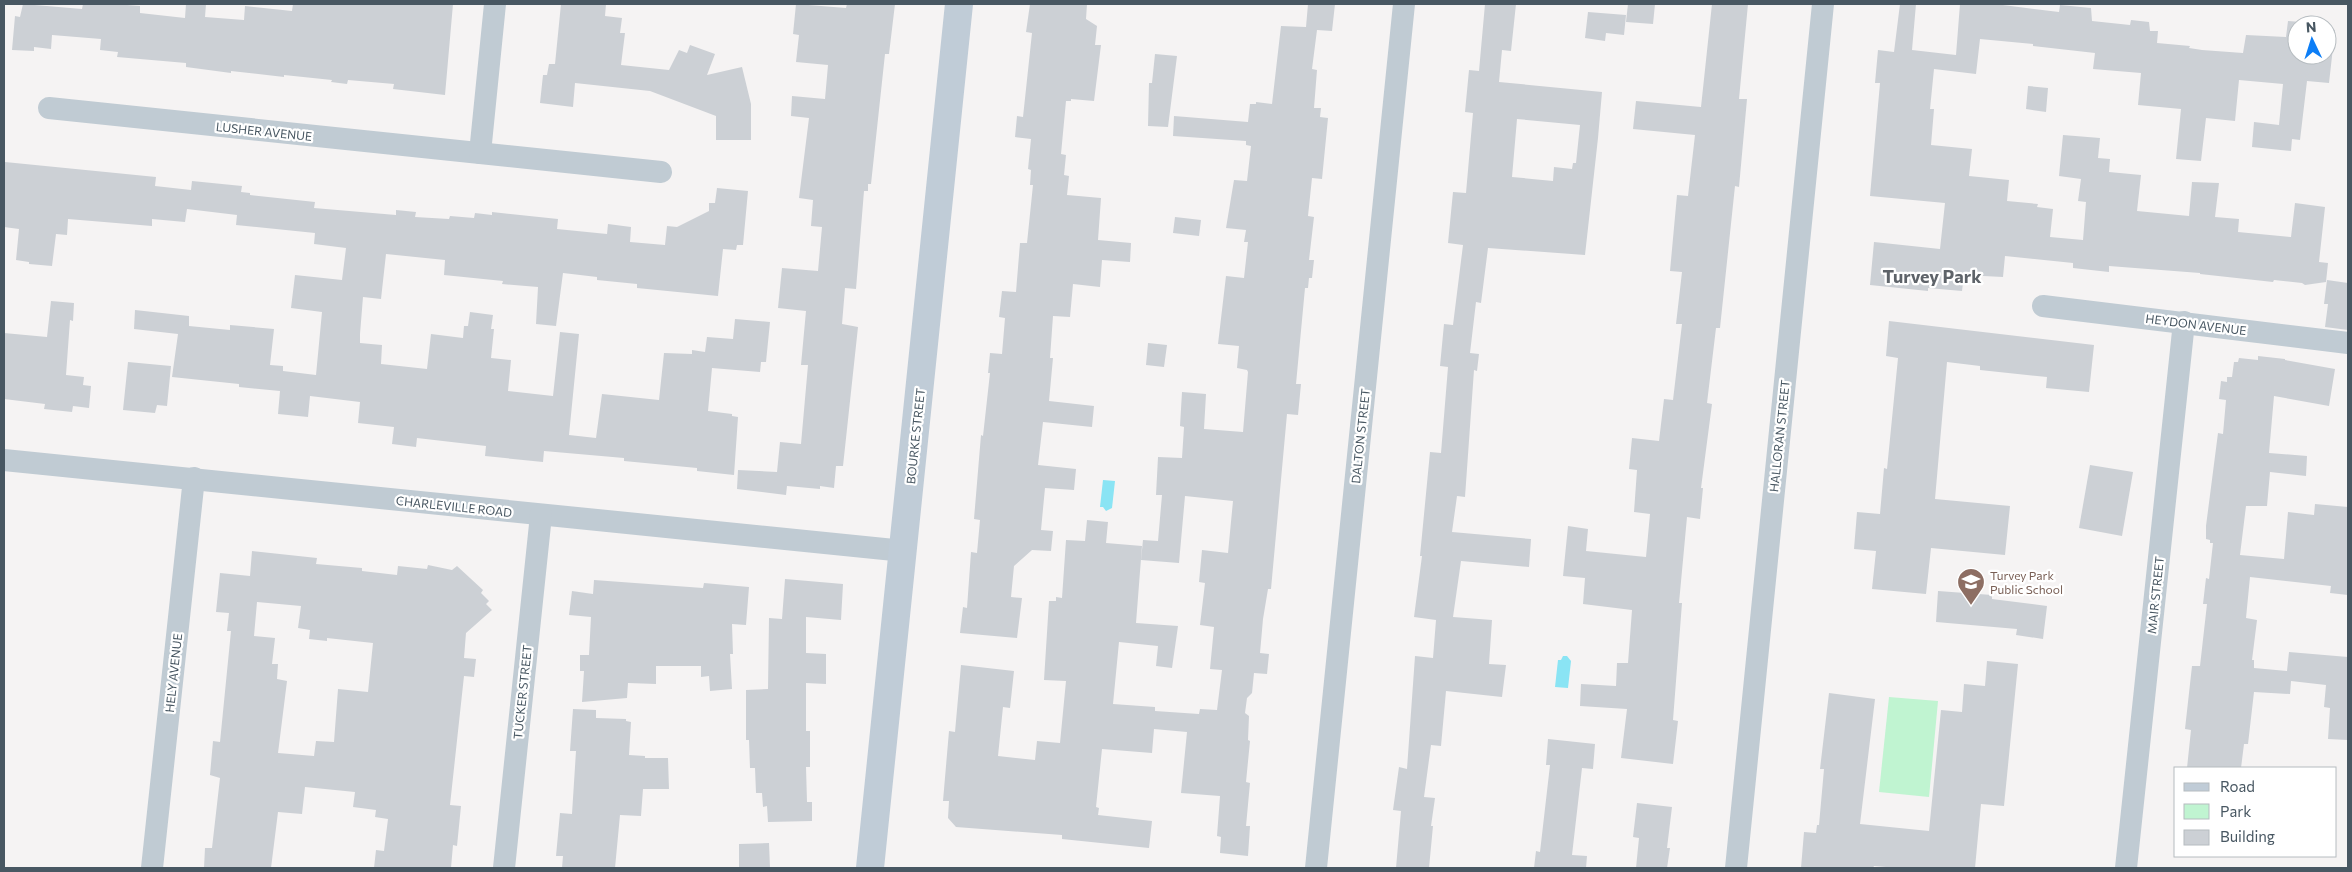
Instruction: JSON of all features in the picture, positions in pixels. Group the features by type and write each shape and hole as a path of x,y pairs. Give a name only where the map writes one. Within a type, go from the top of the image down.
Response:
{"main road":[{"name":"BOURKE STREET","path":"870,868 959,4"}],"street":[{"path":"480,153 495,4"},
{"name":"DALTON STREET","path":"1316,868 1404,4"},
{"name":"HALLORAN STREET","path":"1736,868 1823,4"},
{"name":"LUSHER AVENUE","path":"49,108 661,172"},
{"name":"HEYDON AVENUE","path":"2043,306 2348,343"},
{"name":"MAIR STREET","path":"2126,868 2184,322"},
{"name":"CHARLEVILLE ROAD","path":"4,460 904,551"},
{"name":"HELY AVENUE","path":"152,868 194,478"},
{"name":"TUCKER STREET","path":"504,868 541,515"}],"green space":[{"path":"1889,697 1938,701 1929,797 1879,792"}],"water":[{"path":"1103,480 1115,481 1112,508 1106,511 1103,507 1100,507"},
{"path":"1563,656 1567,656 1571,661 1568,688 1555,687 1558,660 1561,660"}],"building":[{"path":"23,4 82,9 83,4 140,6 140,13 185,18 186,4 206,4 205,17 244,20 245,6 292,11 293,4 453,4 445,95 393,89 394,84 348,80 347,84 331,82 332,80 284,75 284,77 231,71 231,73 186,67 186,63 117,57 118,52 100,50 101,39 52,35 51,49 34,47 34,51 12,50 15,16 20,17"},
{"path":"561,4 606,4 605,16 622,18 620,33 625,33 621,65 669,70 679,50 687,53 690,45 715,54 707,75 742,67 751,104 751,140 716,140 716,116 650,91 575,83 573,107 540,103 543,75 547,75 549,64 555,64"},
{"path":"796,4 846,8 847,4 895,4 889,54 885,54 871,184 868,184 868,191 864,191 856,289 845,288 842,324 858,327 843,466 836,466 834,488 820,486 820,489 787,486 786,495 737,489 738,470 777,472 780,442 801,444 808,365 801,365 806,311 778,308 782,268 818,271 822,227 811,226 813,200 799,198 809,118 791,116 792,96 825,99 828,65 796,62 799,35 793,34"},
{"path":"1030,4 1087,4 1086,19 1097,26 1095,45 1101,45 1094,101 1071,99 1071,101 1066,101 1061,154 1066,155 1064,175 1069,176 1067,195 1101,198 1098,240 1131,243 1130,262 1102,260 1100,287 1073,284 1070,317 1053,316 1050,358 1053,358 1049,401 1094,406 1092,427 1043,422 1038,465 1076,469 1074,490 1045,488 1041,530 1053,531 1051,551 1032,550 1014,566 1011,597 1022,598 1017,638 960,633 963,607 967,608 971,552 977,553 980,520 974,519 981,435 983,436 990,373 988,373 990,353 1002,354 1005,318 999,317 1002,291 1016,292 1020,243 1027,243 1033,185 1030,185 1031,170 1028,169 1031,139 1015,137 1017,116 1023,117 1032,33 1026,32"},
{"path":"1308,4 1335,4 1332,31 1317,30 1312,69 1317,70 1314,108 1321,108 1320,117 1328,118 1322,179 1312,178 1308,216 1314,217 1309,260 1314,260 1312,278 1309,278 1308,288 1305,288 1296,384 1301,384 1298,415 1287,414 1271,589 1268,589 1263,619 1260,653 1269,654 1267,674 1254,673 1252,693 1247,698 1245,713 1249,716 1248,740 1250,741 1246,782 1250,783 1246,826 1250,826 1248,856 1220,853 1221,837 1217,836 1220,796 1181,793 1187,732 1154,729 1152,753 1102,749 1096,807 1099,808 1098,815 1152,821 1149,848 1062,839 1062,835 956,827 948,818 949,801 943,801 949,731 955,732 961,665 1014,671 1010,708 1003,707 998,756 1035,760 1037,741 1060,743 1066,681 1044,680 1049,601 1056,601 1056,597 1062,598 1066,540 1085,541 1087,520 1108,522 1106,543 1142,546 1136,623 1178,626 1172,668 1156,666 1158,646 1119,642 1113,704 1155,707 1155,711 1199,714 1200,709 1217,710 1222,670 1210,669 1214,627 1200,625 1205,583 1199,582 1202,550 1228,553 1233,501 1185,496 1179,563 1141,560 1143,540 1158,541 1162,495 1156,495 1158,457 1182,458 1184,427 1180,426 1182,392 1206,394 1204,429 1243,432 1248,372 1247,370 1237,368 1239,346 1218,344 1226,276 1244,278 1248,242 1244,242 1246,230 1226,228 1234,180 1247,181 1251,146 1246,145 1246,141 1173,136 1174,116 1248,122 1250,104 1256,104 1256,102 1272,104 1281,26 1306,27"},
{"path":"1485,4 1516,4 1511,51 1502,50 1499,82 1602,92 1598,138 1585,255 1488,248 1481,303 1476,302 1470,353 1479,354 1477,371 1474,370 1465,497 1457,496 1452,532 1531,539 1529,567 1461,561 1453,617 1492,620 1489,664 1506,665 1502,697 1446,691 1441,746 1431,745 1424,797 1435,798 1431,826 1433,826 1429,868 1396,868 1401,811 1393,810 1399,767 1407,769 1415,656 1433,658 1436,620 1414,617 1422,556 1420,556 1430,452 1441,453 1448,367 1440,366 1444,324 1453,325 1463,245 1448,243 1453,192 1466,193 1473,113 1465,112 1469,70 1479,71","holes":["1517,119 1580,125 1576,163 1573,163 1572,169 1554,167 1553,181 1512,177"]},
{"path":"1628,4 1655,4 1653,24 1626,22"},
{"path":"1712,4 1748,4 1739,99 1747,99 1739,187 1735,186 1720,328 1716,328 1707,403 1712,404 1701,488 1703,488 1700,519 1687,517 1679,603 1682,603 1673,720 1678,721 1673,764 1621,758 1627,709 1580,706 1581,684 1616,686 1617,663 1628,663 1632,610 1583,604 1585,578 1563,576 1568,526 1588,529 1586,551 1646,557 1650,514 1634,512 1637,470 1629,469 1632,438 1659,441 1664,399 1673,400 1682,324 1676,324 1682,272 1670,271 1677,195 1688,196 1695,135 1633,129 1636,101 1701,107"},
{"path":"1900,4 1916,4 1912,50 1956,55 1960,4 1995,4 2059,12 2060,5 2091,8 2092,21 2130,25 2131,20 2149,22 2150,31 2158,31 2157,43 2190,46 2189,48 2202,50 2243,53 2246,35 2286,37 2287,29 2287,65 2331,65 2329,83 2307,81 2300,140 2292,139 2291,151 2252,147 2254,122 2279,125 2283,84 2239,80 2235,121 2206,118 2201,161 2176,159 2181,109 2138,105 2141,73 2093,69 2095,53 1980,39 1976,74 1934,69 1930,109 1934,109 1931,145 1972,149 1969,176 2009,180 2007,201 2038,204 2037,207 2053,209 2050,237 2083,240 2086,202 2078,201 2081,179 2059,176 2063,135 2100,138 2098,158 2110,159 2109,172 2141,175 2137,211 2189,216 2192,182 2219,183 2215,217 2239,219 2238,232 2291,237 2295,203 2325,207 2319,262 2328,263 2326,282 2305,285 2274,280 2273,282 2200,273 2109,266 2109,272 2073,268 2073,263 2005,256 2003,277 1964,275 1962,291 1928,288 1928,291 1870,285 1874,242 1940,249 1945,203 1870,196 1880,83 1875,83 1878,50 1894,52"},
{"path":"1588,12 1626,15 1624,35 1606,33 1605,41 1585,38"},
{"path":"1155,54 1177,56 1168,127 1148,126 1149,83 1152,83"},
{"path":"2028,86 2048,88 2046,112 2026,109"},
{"path":"5,162 156,177 155,186 191,190 192,181 242,186 241,192 250,193 250,195 315,202 314,208 396,215 396,210 416,212 415,217 449,219 450,216 474,218 475,213 492,215 492,212 558,219 557,229 607,234 608,224 631,227 630,242 665,245 667,226 677,227 709,211 709,203 715,203 717,188 748,191 743,245 737,245 736,250 723,249 718,296 637,288 637,284 597,280 597,277 563,273 556,326 536,324 538,287 502,284 503,281 444,275 445,260 386,254 381,299 363,297 360,334 360,343 382,345 381,364 427,369 431,334 463,338 464,326 468,326 470,312 493,315 491,329 494,329 491,358 511,360 508,391 553,396 560,332 579,334 569,435 596,438 602,394 659,400 664,353 692,354 692,350 705,352 707,337 733,339 735,319 770,322 766,362 761,362 760,372 712,368 708,411 732,414 732,416 738,417 734,475 697,471 697,468 624,461 624,458 544,451 543,462 485,456 486,446 417,438 416,447 392,444 394,427 358,423 360,402 310,396 308,417 278,414 280,391 239,387 239,384 172,377 178,334 134,329 135,310 189,316 189,326 230,330 230,325 274,329 270,365 283,366 283,371 316,375 322,312 291,308 295,275 342,280 346,248 314,244 315,233 236,225 237,215 187,209 185,222 152,219 152,226 68,219 67,235 56,234 52,266 29,264 29,262 16,260 19,229 4,227"},
{"path":"1175,217 1201,220 1199,236 1173,233"},
{"path":"2327,280 2348,283 2348,330 2325,327 2328,304 2324,304"},
{"path":"51,301 74,303 73,321 70,320 66,375 84,377 83,385 91,386 89,408 73,406 72,412 44,409 45,404 4,399 4,333 47,337"},
{"path":"1889,321 2094,345 2089,392 2046,388 2047,377 1980,370 1980,366 1947,362 1935,499 2010,506 2005,555 1931,548 1926,594 1872,589 1876,551 1854,549 1857,512 1880,514 1884,468 1887,469 1898,358 1886,356"},
{"path":"1148,343 1167,345 1164,367 1146,365"},
{"path":"2258,356 2285,359 2335,369 2329,406 2274,396 2269,453 2307,456 2306,476 2270,472 2267,506 2246,506 2240,555 2284,559 2288,512 2314,515 2315,504 2348,507 2348,595 2330,593 2331,586 2250,577 2246,618 2257,620 2252,660 2254,660 2254,668 2287,671 2289,652 2348,657 2348,740 2328,739 2330,708 2324,707 2326,685 2291,681 2290,694 2254,692 2248,744 2244,744 2241,767 2187,767 2191,730 2185,729 2192,666 2200,666 2207,604 2203,604 2206,578 2209,579 2213,543 2206,539 2206,526 2218,433 2223,434 2226,400 2219,399 2221,381 2227,382 2227,377 2232,377 2234,362 2238,362 2239,358 2258,360"},
{"path":"128,362 171,366 167,406 157,405 155,413 123,410"},
{"path":"2090,465 2133,472 2122,536 2079,528"},
{"path":"252,551 317,558 316,564 362,568 362,571 397,575 398,566 427,569 428,565 452,570 457,566 483,590 481,593 489,601 486,604 492,610 466,633 464,658 476,659 474,677 464,676 450,805 461,806 457,846 453,845 451,868 374,868 376,850 384,851 388,819 375,817 376,810 353,807 355,792 305,787 302,814 278,812 271,868 204,868 205,848 212,848 220,778 210,775 213,741 220,742 231,631 227,631 229,613 216,612 220,573 250,576","holes":["257,602 301,606 298,628 310,630 309,639 327,641 327,638 373,643 368,692 338,689 334,742 316,741 314,756 278,753 287,681 277,679 278,664 272,664 275,638 254,636"]},
{"path":"785,579 843,584 841,620 806,617 806,653 826,654 826,684 806,683 806,731 810,731 810,767 806,767 807,802 812,802 812,821 768,822 767,806 763,807 762,793 756,793 755,768 750,768 749,740 746,740 746,690 768,689 769,618 782,619"},
{"path":"594,580 703,588 704,583 749,587 746,625 732,624 733,654 730,654 732,689 710,691 709,676 701,677 701,666 656,666 656,684 628,683 627,698 582,702 584,671 580,671 580,655 589,655 591,617 569,615 572,591 593,594"},
{"path":"1938,591 1992,595 1992,599 2047,606 2043,639 2016,635 2017,629 1936,622"},
{"path":"1987,661 2018,664 2004,806 1981,804 1975,868 1898,868 1874,866 1873,868 1801,868 1804,832 1816,833 1817,825 1819,825 1824,769 1820,769 1829,693 1875,699 1860,824 1929,831 1941,710 1962,712 1964,684 1985,686"},
{"path":"573,709 596,710 596,718 626,719 626,721 631,722 629,755 645,756 645,758 668,758 669,789 643,789 641,816 620,815 615,868 562,868 563,856 556,856 560,813 572,814 576,751 570,751"},
{"path":"1548,739 1595,744 1593,769 1582,768 1572,855 1587,856 1586,868 1534,868 1536,851 1540,852 1550,765 1546,765"},
{"path":"1637,803 1672,807 1667,848 1670,848 1667,868 1636,868 1639,838 1633,837"},
{"path":"769,843 770,868 739,868 739,844"}],"place":[{"name":"Turvey Park Public School","path":"1971,606"}],"district":[{"name":"Turvey Park","path":"1932,276"}]}
